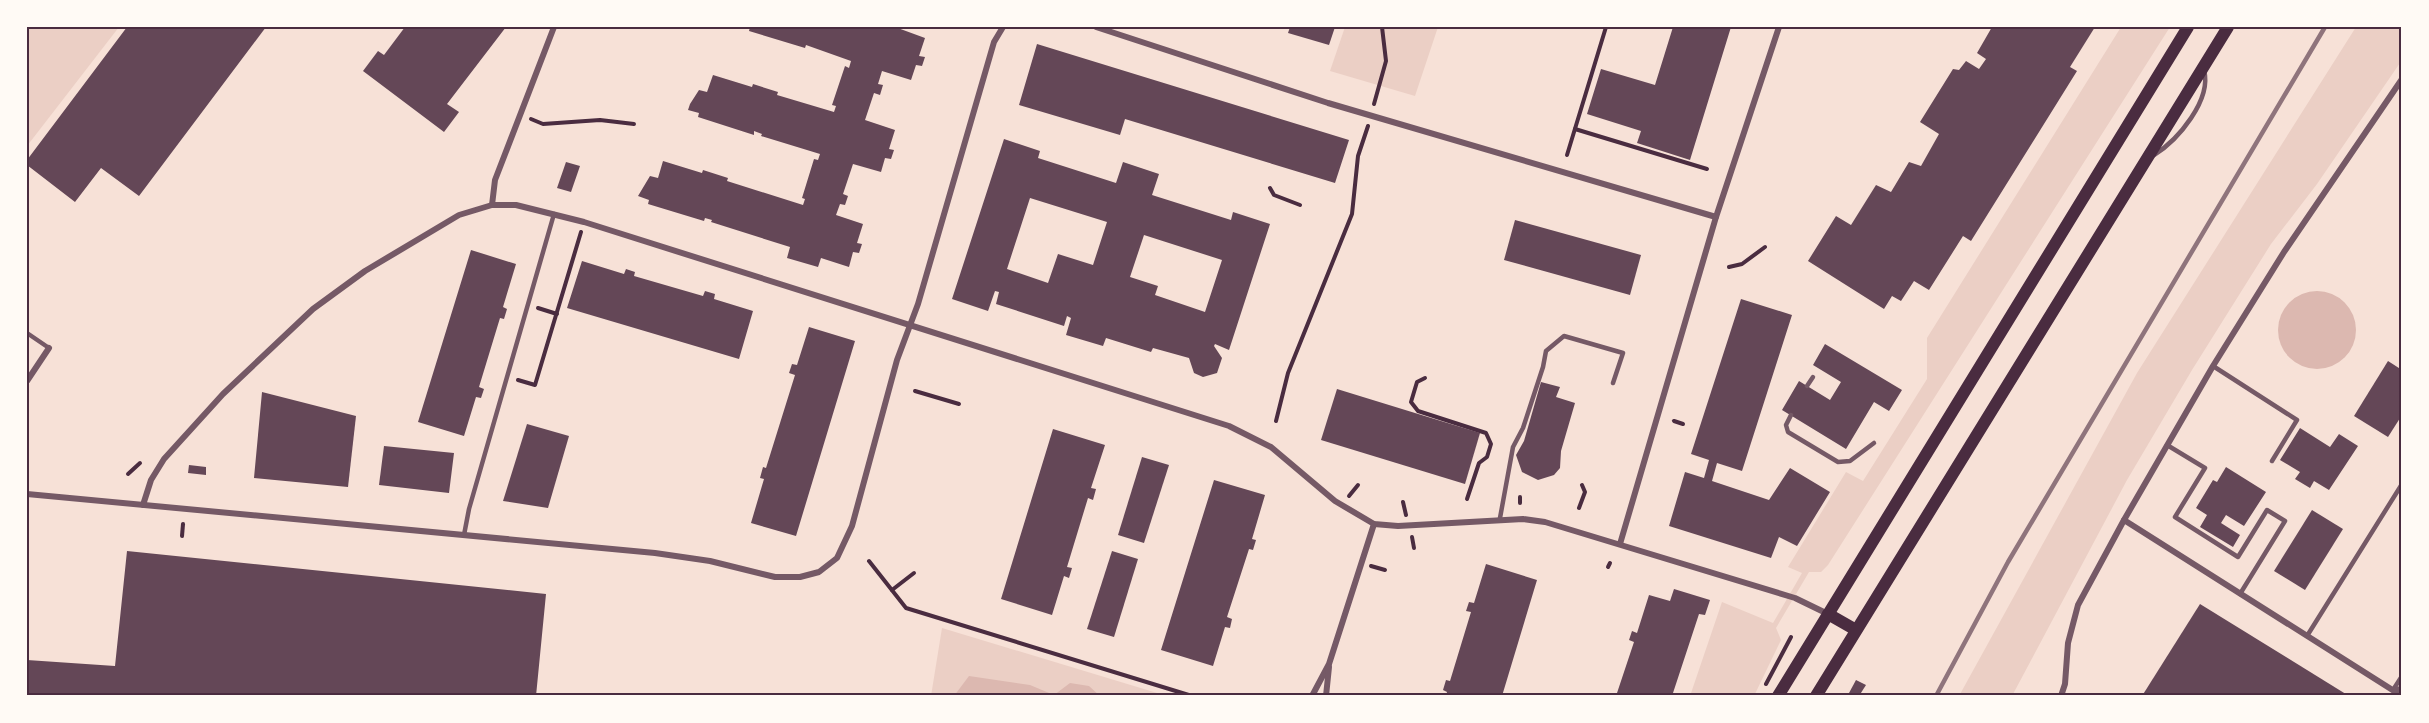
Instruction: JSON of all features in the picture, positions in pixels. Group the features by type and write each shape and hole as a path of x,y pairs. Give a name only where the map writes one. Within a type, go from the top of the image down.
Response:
{"main road":[{"path":"1778,696 2188,27"},
{"path":"1816,696 2228,27"},
{"path":"1828,614 1856,630"}],"street":[{"path":"492,205 495,180 554,27"},
{"path":"27,494 655,553 710,561 775,577 800,576 819,572 837,558 852,526 897,360 910,327 994,42 1003,27"},
{"path":"1096,27 1371,115 1716,217"},
{"path":"1620,544 1716,217 1779,27"},
{"path":"2061,696 2065,684 2068,643 2078,605 2124,520 2213,366 2284,252 2402,79"},
{"path":"143,505 151,480 164,459 223,394 313,309 365,271 466,212 492,205 516,205 584,222 910,327 1229,426 1271,447 1330,497 1374,524 1409,525 1500,519 1545,522 1795,598 1828,614"},
{"path":"27,381 50,348"},
{"path":"2124,520 2402,696"},
{"path":"1312,696 1329,664 1374,524"},
{"path":"1326,696 1329,664"}],"lane":[{"path":"464,535 469,509 506,376 554,214"},
{"path":"27,333 50,348"},
{"path":"1500,519 1513,447 1523,428 1546,351 1564,336 1623,353 1613,383"},
{"path":"2213,366 2297,420 2272,461"},
{"path":"1807,386 1813,377"},
{"path":"1791,415 1786,424 1788,432 1838,462 1850,461 1874,443"},
{"path":"2167,445 2205,468 2175,517 2238,557 2267,510 2285,521 2240,594"},
{"path":"2307,636 2402,484"},
{"path":"2393,690 2402,676"},
{"path":"2393,690 2402,688"}],"path":[{"path":"1276,421 1288,373 1352,214 1358,156 1386,61 1382,27"},
{"path":"1567,155 1606,27"},
{"path":"531,119 543,123 600,120 634,124"},
{"path":"1575,129 1707,170"},
{"path":"1270,188 1274,195 1300,205"},
{"path":"506,376 535,385 584,222"},
{"path":"1729,267 1742,264 1765,247"},
{"path":"528,304 557,314"},
{"path":"1425,378 1417,382 1411,402 1418,411 1486,433 1491,444 1487,457 1479,463 1467,499"},
{"path":"915,391 959,404"},
{"path":"1674,421 1683,424"},
{"path":"128,474 140,463"},
{"path":"1579,508 1585,492 1582,485"},
{"path":"1520,497 1520,503"},
{"path":"183,524 183,536"},
{"path":"869,561 906,608 1192,696"},
{"path":"892,590 914,573"},
{"path":"1763,690 1771,669 1791,637"}],"shaded area":[{"path":"27,27 119,27 27,146"},
{"path":"1345,27 1438,27 1415,96 1330,71"},
{"path":"2121,27 2170,27 1828,565 1821,572 1809,572 1776,628 1781,640 1754,696 1690,696 1722,602 1773,623 1802,573 1788,567 1846,472 1863,481 1927,379 1927,338"},
{"path":"2356,27 2402,27 2402,60 2317,184 2271,244 2192,370 2127,480 2012,696 1959,696 2137,373"},
{"path":"2317,291 2332,294 2345,302 2353,315 2356,330 2353,345 2345,358 2332,366 2317,369 2302,366 2289,358 2281,345 2278,330 2281,315 2289,302 2302,294"},
{"path":"942,628 1167,696 931,696"},
{"path":"969,676 1030,685 1054,695 1070,683 1089,686 1100,696 954,696"}],"building":[{"path":"127,27 266,27 139,196 101,168 75,202 27,165 27,160"},
{"path":"405,27 506,27 447,104 459,112 444,132 363,71 378,51 384,55"},
{"path":"750,27 895,27 925,38 919,56 925,57 922,66 916,65 911,80 882,71 878,84 883,85 880,95 874,93 865,120 895,130 889,149 894,150 891,159 885,158 881,172 853,164 843,194 848,196 845,205 840,204 836,215 863,224 857,243 862,244 859,253 853,252 849,267 821,258 818,267 787,258 790,247 711,222 712,220 705,218 704,221 648,204 649,200 638,196 650,176 658,178 663,161 702,173 703,170 728,178 727,181 803,205 805,199 802,198 814,159 818,160 820,154 761,136 762,134 754,131 754,135 698,117 699,113 688,110 690,104 699,90 707,92 713,75 752,87 753,84 778,92 777,95 834,112 836,106 832,105 845,66 849,68 851,61 806,45 805,48 749,31"},
{"path":"1290,27 1335,27 1329,45 1288,33"},
{"path":"1673,27 1731,27 1690,160 1637,143 1641,131 1587,114 1601,69 1655,85"},
{"path":"1992,27 2095,27 2070,67 2077,71 1971,241 1963,236 1929,290 1914,281 1901,301 1892,296 1884,309 1808,261 1836,216 1851,225 1876,185 1891,192 1909,162 1921,166 1939,134 1920,122 1953,69 1959,70 1966,61 1979,69 1986,59 1977,53"},
{"path":"1037,44 1349,140 1335,183 1125,119 1120,135 1019,105"},
{"path":"1004,139 1040,151 1038,158 1116,183 1123,162 1159,174 1152,195 1231,220 1233,212 1270,224 1229,350 1215,344 1222,358 1217,373 1203,377 1194,373 1189,358 1153,348 1151,352 1106,338 1103,346 1066,335 1071,318 1067,316 1064,326 996,304 999,292 995,291 988,311 952,299","holes":["1030,198 1107,222 1093,265 1058,254 1048,283 1007,269","1144,235 1222,260 1205,312 1155,295 1158,286 1130,277"]},
{"path":"566,162 580,166 571,192 557,188"},
{"path":"1515,220 1641,255 1630,295 1504,260"},
{"path":"471,250 516,264 503,307 507,309 504,319 500,318 479,387 484,389 481,398 476,397 464,436 418,422"},
{"path":"582,261 624,274 626,269 635,272 634,276 703,296 705,291 715,294 714,299 753,311 739,359 567,308"},
{"path":"1741,299 1792,315 1742,471 1717,463 1712,481 1769,500 1790,468 1830,492 1797,546 1779,537 1771,558 1669,526 1685,472 1704,478 1709,460 1691,454"},
{"path":"809,327 855,341 796,536 751,523 764,479 760,478 763,467 766,468 795,375 789,373 792,364 797,365"},
{"path":"1825,344 1902,390 1889,411 1874,402 1846,449 1782,410 1799,381 1830,400 1841,382 1813,365"},
{"path":"2388,361 2402,370 2402,415 2388,437 2354,416"},
{"path":"1541,382 1560,387 1556,397 1575,403 1561,451 1560,468 1554,475 1538,480 1522,472 1516,455 1524,441"},
{"path":"1337,389 1480,433 1465,484 1321,440"},
{"path":"262,392 356,416 348,487 254,478"},
{"path":"527,424 569,436 548,508 503,501"},
{"path":"2300,428 2330,447 2339,434 2358,446 2329,490 2314,481 2310,488 2295,479 2300,472 2280,460"},
{"path":"1053,429 1105,445 1091,488 1096,489 1093,500 1088,498 1067,567 1072,568 1069,578 1064,576 1052,615 1001,599"},
{"path":"384,446 454,453 449,493 379,485"},
{"path":"1142,457 1169,465 1144,543 1118,535"},
{"path":"189,465 206,467 206,475 188,473"},
{"path":"2226,467 2266,492 2244,526 2226,515 2221,523 2240,535 2233,547 2200,527 2207,515 2196,508 2213,480 2217,482"},
{"path":"1214,480 1265,495 1252,539 1256,540 1253,550 1249,549 1227,617 1232,619 1230,628 1225,627 1213,666 1161,650"},
{"path":"2312,510 2343,529 2305,590 2274,571"},
{"path":"127,551 546,594 536,696 27,696 27,660 115,666"},
{"path":"1112,551 1138,559 1114,637 1087,629"},
{"path":"1486,564 1537,580 1502,696 1446,696 1447,692 1443,690 1446,680 1450,681 1471,612 1466,611 1469,602 1474,603"},
{"path":"1674,589 1710,600 1705,615 1699,614 1672,696 1616,696 1634,642 1629,640 1632,631 1637,633 1649,595 1670,601"},
{"path":"2200,604 2349,696 2142,696"},
{"path":"1856,680 1866,685 1859,696 1849,693"}],"railway":[{"path":"1936,696 2008,562 2325,27"}]}
